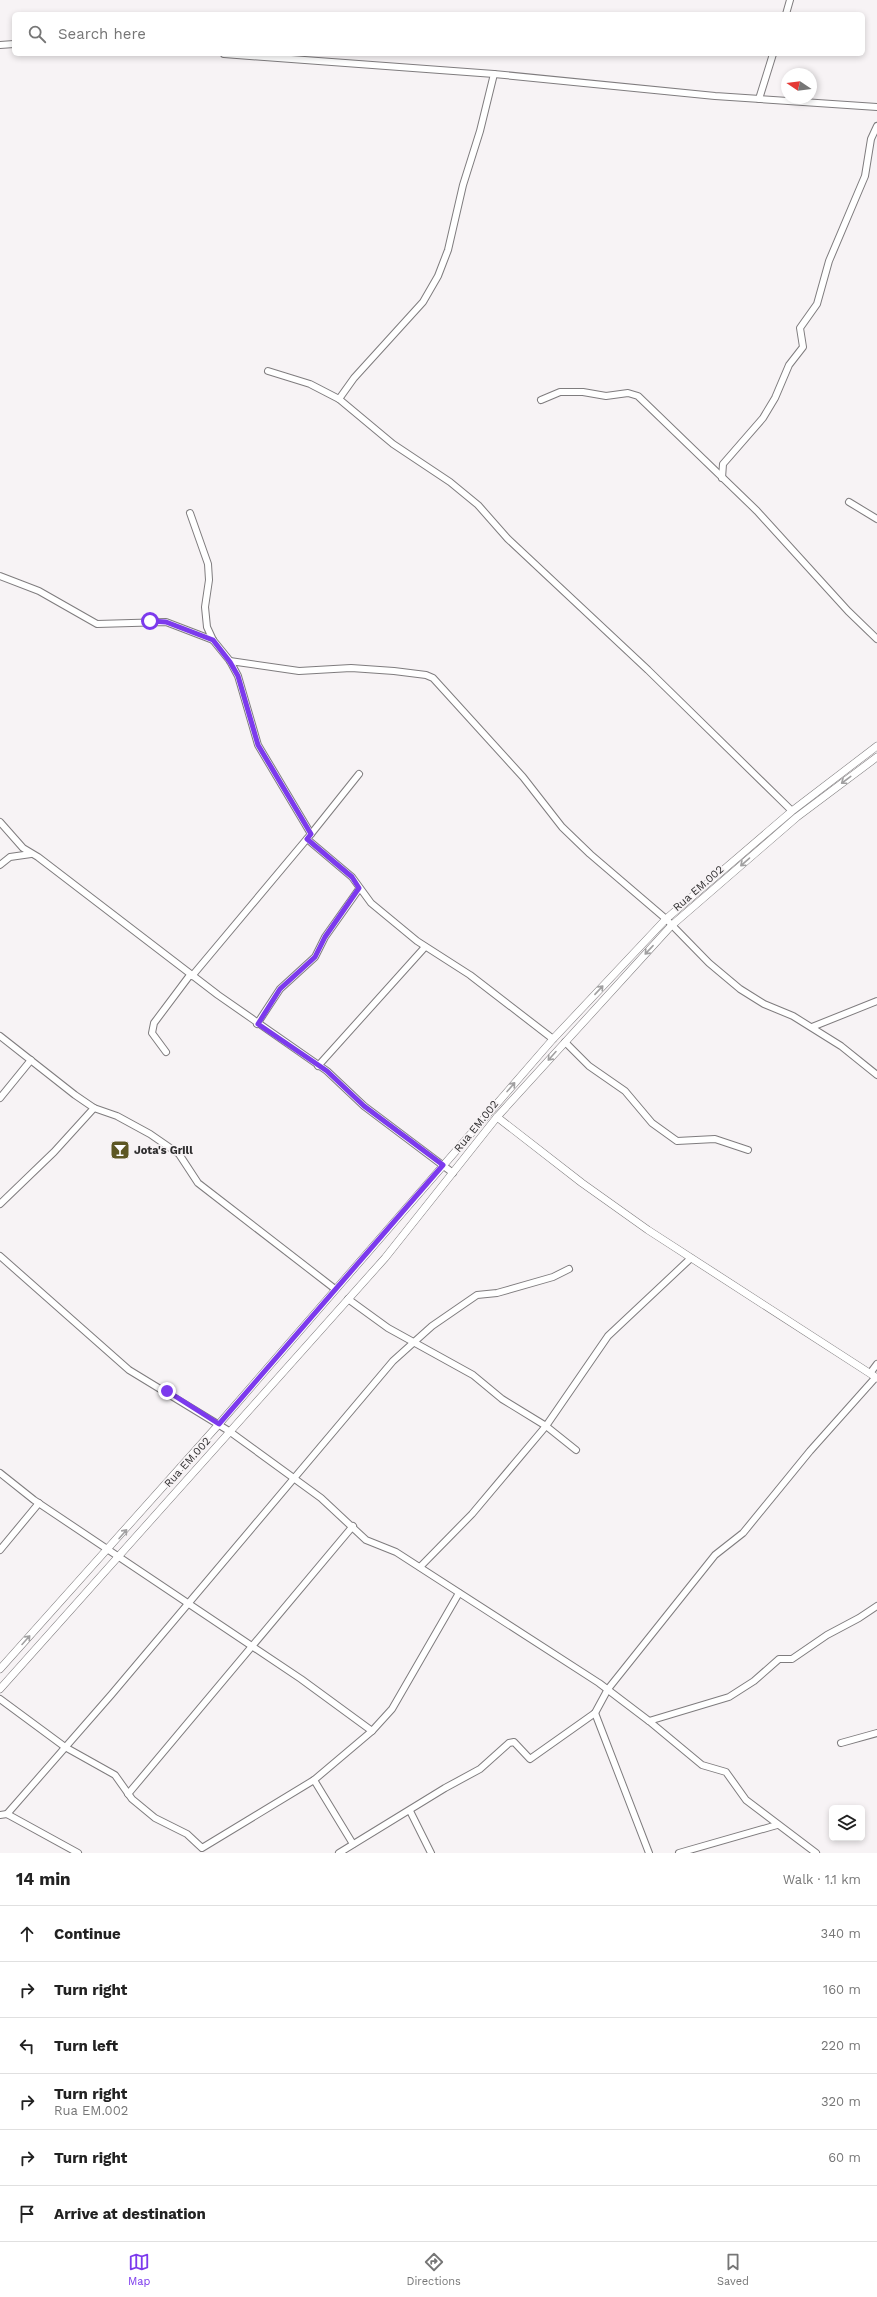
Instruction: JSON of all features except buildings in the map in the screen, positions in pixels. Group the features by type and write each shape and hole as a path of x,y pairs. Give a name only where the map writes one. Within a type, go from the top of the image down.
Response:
{"street":[{"path":"787,12 790,0"},
{"path":"0,45 12,44"},
{"path":"251,56 494,74 759,99 877,107"},
{"path":"759,99 772,56"},
{"path":"339,399 354,378 423,302 438,276 448,250 463,186 480,131 494,74"},
{"path":"722,478 723,464 763,418 775,398 789,365 803,348 800,328 816,304 829,261 856,200 865,176 871,139 877,126"},
{"path":"268,371 310,384 339,399 393,444 450,482 478,505 513,544 648,670 792,811"},
{"path":"541,400 560,392 583,392 606,396 628,393 638,396 688,442 722,478 757,511 848,610 877,639"},
{"path":"849,502 877,519"},
{"path":"190,513 208,564 209,580 205,607 206,627 213,640 230,662 238,676 258,745 309,837 352,877 371,903 425,947 470,975 554,1038"},
{"path":"0,576 39,591 97,624 166,622 213,640"},
{"path":"230,662 299,671 351,668 426,675 433,678 523,777 562,827 590,854 666,919 671,926 709,963 740,989 764,1004 793,1016 812,1027 841,1046 877,1075"},
{"name":"Rua EM.002","path":"0,1669 109,1550 554,1038 666,919 792,811 877,746"},
{"name":"Rua EM.002","path":"0,1689 385,1258 497,1117 671,926 797,817 877,756"},
{"path":"166,1052 152,1033 154,1023 191,976 309,837 359,774"},
{"path":"0,822 11,837 33,854 191,976 318,1066 369,1110 453,1172"},
{"path":"0,865 10,857 33,854"},
{"path":"258,1024 280,989 315,957 325,937 359,888"},
{"path":"318,1066 425,947"},
{"path":"812,1027 877,1001"},
{"path":"0,1036 31,1060 46,1074 94,1108 117,1116 179,1154 198,1183 335,1289"},
{"path":"565,1042 589,1066 625,1091 652,1123 677,1141 715,1139 748,1150"},
{"path":"0,1098 31,1060"},
{"path":"0,1204 54,1152 94,1108"},
{"path":"497,1117 588,1187 691,1258 874,1376"},
{"path":"0,1256 129,1370 230,1431 326,1502 366,1540 396,1552 608,1689 702,1765 726,1772 746,1800 777,1825 816,1853"},
{"path":"420,1567 472,1514 546,1426 608,1336 691,1258"},
{"path":"78,1853 3,1814 65,1747 292,1478 338,1428 393,1361 432,1326 477,1295 497,1293 553,1277 569,1269"},
{"path":"348,1299 388,1328 473,1375 502,1399 546,1426 576,1450"},
{"path":"339,1853 480,1769 509,1743 514,1742 530,1759 595,1713 608,1689 715,1555 743,1533 874,1376 877,1364"},
{"path":"0,1473 39,1503 109,1550 119,1555 252,1646 372,1731"},
{"path":"0,1550 39,1503"},
{"path":"128,1794 353,1526"},
{"path":"0,1699 65,1747 115,1775 128,1794 156,1818 187,1834 202,1848 314,1780 372,1731 392,1709 460,1593"},
{"path":"649,1721 729,1697 754,1681 779,1659 792,1659 827,1634 859,1618 877,1606"},
{"path":"595,1713 649,1853"},
{"path":"841,1743 877,1733"},
{"path":"314,1780 353,1844"},
{"path":"410,1811 431,1853"},
{"path":"679,1853 777,1825"}],"place":[{"name":"Jota's Grill","path":"120,1150"}],"route":[{"path":"150,621 166,622 213,640 230,662 238,676 241,693 258,745 271,768 290,795 311,834 307,839 352,877 359,888 325,937 315,957 280,989 258,1024 327,1071 380,1119 443,1165 219,1424 167,1391"}]}
